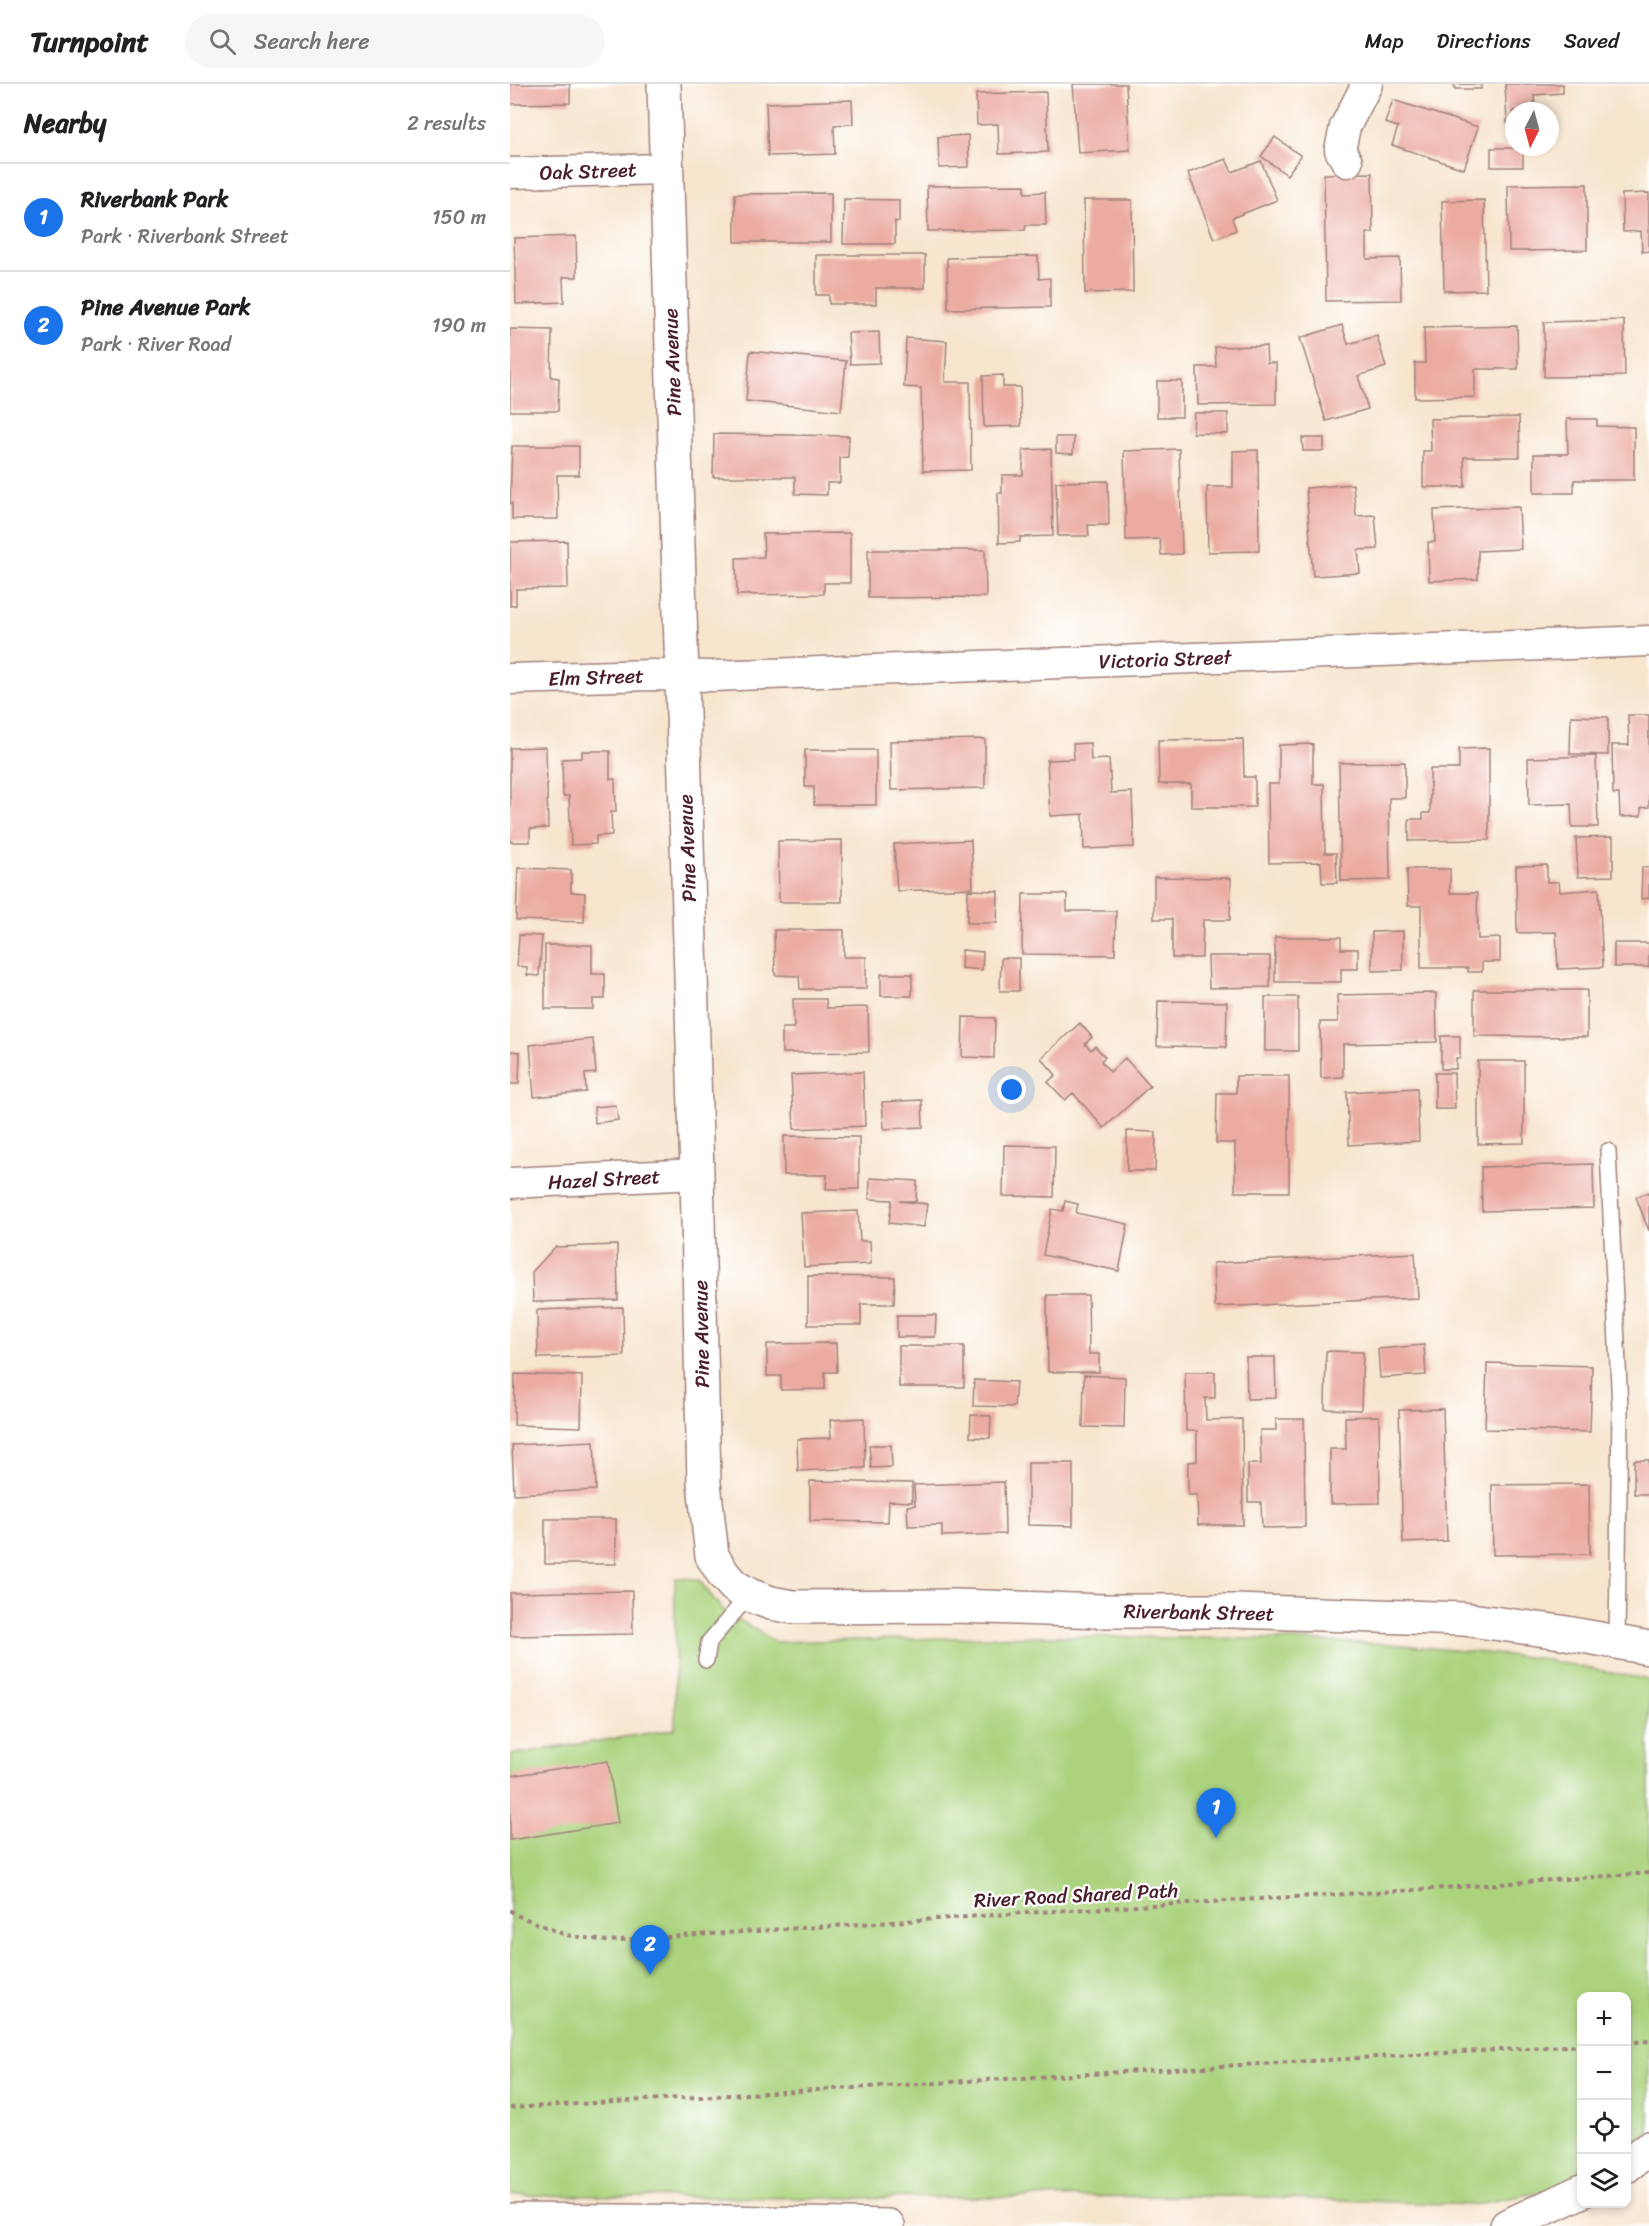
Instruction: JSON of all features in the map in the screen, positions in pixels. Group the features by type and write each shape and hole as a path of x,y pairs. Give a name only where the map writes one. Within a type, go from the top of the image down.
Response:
{"main road":[{"name":"Pine Avenue","path":"664,84 697,1174 704,1483 712,1556 734,1586 749,1595"},
{"name":"Riverbank Street","path":"749,1595 771,1604 793,1607 955,1606 1104,1611 1233,1611 1463,1619 1649,1648"},
{"path":"1631,2162 1649,2148"},
{"path":"1508,2226 1577,2193"},
{"path":"510,2220 888,2226"}],"street":[{"path":"1347,162 1340,150 1345,127 1367,84"},
{"name":"Oak Street","path":"510,173 666,169"},
{"name":"Victoria Street","path":"681,676 1649,641"},
{"name":"Elm Street","path":"510,679 681,676"},
{"name":"Hazel Street","path":"510,1183 697,1174"}],"lane":[{"path":"1608,1151 1620,1408 1617,1642"},
{"path":"706,1660 709,1642 749,1595"}],"path":[{"name":"River Road Shared Path","path":"510,1910 516,1915 566,1935 607,1941 1649,1873"},
{"path":"1631,2043 1649,2042"},
{"path":"510,2108 1577,2045"}],"green space":[{"path":"675,1578 698,1579 722,1609 775,1642 1040,1636 1266,1639 1390,1644 1537,1658 1649,1680 1649,2133 1631,2150 1631,1992 1577,1992 1577,2180 1563,2188 1472,2205 1235,2196 800,2198 510,2195 510,1755 675,1729"}],"building":[{"path":"510,84 570,84 570,103 510,104"},
{"path":"1073,84 1126,84 1130,150 1078,153"},
{"path":"1454,84 1481,84 1481,89 1455,89"},
{"path":"1505,84 1563,84 1563,93 1534,95 1534,102 1506,102"},
{"path":"1046,92 1048,152 999,154 998,124 977,125 976,94"},
{"path":"852,100 853,124 834,125 835,154 768,156 766,103"},
{"path":"1393,100 1478,127 1464,169 1392,145 1398,127 1385,123"},
{"path":"968,135 969,167 939,168 938,137"},
{"path":"1275,137 1301,156 1287,175 1261,156"},
{"path":"1491,148 1505,148 1505,156 1523,156 1523,167 1491,167"},
{"path":"1226,159 1232,172 1261,161 1277,200 1232,218 1236,230 1214,239 1188,173"},
{"path":"1372,173 1373,233 1367,233 1367,259 1400,258 1401,300 1326,301 1324,174"},
{"path":"1587,184 1587,250 1509,251 1508,185"},
{"path":"1025,185 1025,193 1045,192 1046,225 1026,225 1025,230 928,231 927,186"},
{"path":"831,193 831,242 735,242 735,194"},
{"path":"1649,193 1649,251 1642,252 1641,231 1623,232 1622,194"},
{"path":"844,199 899,200 899,222 895,221 895,244 843,244"},
{"path":"1084,200 1132,200 1133,292 1085,293"},
{"path":"1484,200 1486,290 1444,291 1442,201"},
{"path":"576,236 577,277 563,277 564,302 516,304 514,238"},
{"path":"816,255 925,255 925,288 876,288 876,304 829,304 829,295 816,295"},
{"path":"1038,256 1039,279 1050,278 1050,307 948,309 947,258"},
{"path":"1624,320 1625,376 1544,377 1544,322"},
{"path":"1342,325 1348,344 1377,336 1386,367 1358,376 1368,409 1326,421 1300,338"},
{"path":"1517,326 1518,369 1475,369 1475,397 1415,398 1415,363 1425,363 1424,328"},
{"path":"510,329 552,330 551,377 559,378 558,411 510,411"},
{"path":"879,332 880,363 850,364 848,333"},
{"path":"906,338 947,341 945,382 970,382 971,470 923,471 921,388 904,387"},
{"path":"1266,346 1267,363 1276,363 1276,404 1198,405 1197,367 1216,367 1215,347"},
{"path":"750,351 846,361 841,411 746,401"},
{"path":"1003,375 1003,387 1020,387 1021,426 984,427 983,376"},
{"path":"1157,381 1182,381 1182,417 1157,417"},
{"path":"1194,413 1228,413 1228,434 1193,433"},
{"path":"1519,417 1520,457 1464,457 1465,487 1423,487 1423,451 1431,451 1430,419"},
{"path":"1567,419 1597,419 1597,426 1634,427 1634,480 1574,480 1574,493 1534,493 1534,454 1568,454"},
{"path":"714,434 849,436 848,457 840,458 840,483 827,483 827,495 795,494 795,477 713,477"},
{"path":"1056,437 1074,437 1073,454 1056,453"},
{"path":"1302,438 1324,438 1324,451 1303,451"},
{"path":"512,446 579,446 579,475 557,475 558,519 512,519 512,503 510,503"},
{"path":"1051,449 1053,536 1020,537 1020,542 999,543 998,493 1002,493 1002,475 1023,475 1023,450"},
{"path":"1179,449 1182,554 1161,555 1160,539 1126,540 1124,451"},
{"path":"1258,450 1259,551 1208,552 1207,487 1233,487 1233,451"},
{"path":"1108,481 1109,525 1088,525 1089,536 1058,536 1056,482"},
{"path":"1353,484 1356,516 1375,515 1378,549 1358,550 1360,573 1313,576 1306,488"},
{"path":"1519,507 1521,549 1478,551 1478,579 1429,581 1428,542 1435,542 1434,510"},
{"path":"850,533 850,583 824,583 824,594 737,595 736,558 764,557 763,534"},
{"path":"567,541 568,588 516,589 516,605 510,606 510,542"},
{"path":"868,550 985,550 986,597 868,598"},
{"path":"1628,715 1649,715 1649,807 1641,808 1641,816 1620,817 1619,794 1613,794 1612,745 1629,745"},
{"path":"1571,716 1608,717 1608,755 1570,754"},
{"path":"985,739 985,788 891,790 890,741"},
{"path":"1243,739 1244,777 1255,777 1255,807 1191,807 1191,784 1159,784 1158,740"},
{"path":"1090,743 1091,760 1109,759 1111,793 1132,792 1134,847 1084,849 1083,814 1050,816 1047,760 1074,759 1073,744"},
{"path":"1313,744 1313,784 1324,784 1325,853 1336,853 1337,883 1322,883 1321,862 1269,863 1268,784 1279,784 1279,745"},
{"path":"546,747 548,828 530,829 530,842 510,842 510,748"},
{"path":"1489,748 1489,840 1409,841 1409,819 1423,819 1423,813 1430,813 1430,769 1459,769 1459,749"},
{"path":"805,750 876,750 876,805 814,805 814,787 805,787"},
{"path":"582,751 610,751 610,779 615,779 616,812 611,812 612,835 596,836 596,844 571,845 569,796 563,796 562,759 582,758"},
{"path":"1596,756 1598,827 1572,827 1571,804 1529,805 1528,758"},
{"path":"1405,762 1405,798 1389,798 1390,880 1341,881 1339,763"},
{"path":"1613,837 1613,876 1578,877 1576,838"},
{"path":"842,840 842,902 779,902 778,841"},
{"path":"971,840 973,888 897,891 894,844"},
{"path":"1547,865 1547,882 1559,882 1560,892 1599,889 1603,967 1558,969 1556,932 1517,933 1516,866"},
{"path":"1642,867 1649,867 1649,898 1641,899"},
{"path":"518,868 571,870 571,892 585,893 584,922 516,920"},
{"path":"1407,869 1450,869 1450,893 1477,893 1478,939 1500,938 1500,962 1482,962 1482,972 1468,972 1468,968 1421,968 1421,906 1408,906"},
{"path":"1154,877 1231,878 1230,920 1203,920 1202,958 1172,958 1172,919 1154,919"},
{"path":"968,890 998,891 997,923 967,923"},
{"path":"1023,894 1067,894 1067,911 1116,911 1115,955 1022,954"},
{"path":"774,930 844,930 844,957 866,957 866,989 800,989 799,976 775,975"},
{"path":"1403,931 1403,970 1372,971 1372,932"},
{"path":"519,935 542,936 539,976 527,975 527,967 517,966"},
{"path":"1275,937 1341,937 1341,949 1358,949 1358,969 1341,969 1341,982 1275,982"},
{"path":"1614,943 1649,943 1649,967 1614,967"},
{"path":"545,945 592,945 592,974 605,974 605,999 593,999 593,1009 545,1009"},
{"path":"962,950 983,952 982,970 961,968"},
{"path":"1208,956 1270,956 1270,987 1209,988"},
{"path":"1001,958 1019,958 1019,991 1000,991"},
{"path":"881,974 912,974 912,996 881,996"},
{"path":"1474,990 1587,990 1587,1037 1474,1036"},
{"path":"1436,993 1437,1042 1343,1044 1343,1077 1321,1078 1320,1022 1338,1022 1337,995"},
{"path":"1265,997 1298,997 1298,1051 1265,1051"},
{"path":"793,999 826,999 827,1008 868,1007 869,1052 782,1053 782,1028 794,1028"},
{"path":"1158,1001 1227,1002 1226,1047 1157,1046"},
{"path":"963,1017 995,1018 994,1058 962,1057"},
{"path":"1080,1023 1092,1037 1085,1044 1091,1050 1095,1046 1105,1057 1101,1061 1110,1072 1125,1058 1150,1086 1104,1128 1073,1093 1065,1100 1048,1082 1056,1075 1041,1058"},
{"path":"1441,1036 1460,1036 1460,1058 1456,1058 1456,1069 1441,1069"},
{"path":"593,1039 596,1073 585,1074 586,1092 534,1097 530,1045"},
{"path":"510,1051 520,1052 519,1084 510,1084"},
{"path":"1478,1061 1524,1061 1524,1143 1478,1144"},
{"path":"863,1072 865,1126 794,1129 791,1075"},
{"path":"1435,1073 1454,1073 1455,1109 1435,1109"},
{"path":"1236,1076 1289,1076 1289,1192 1235,1192 1235,1143 1216,1143 1217,1093 1236,1093"},
{"path":"1417,1088 1419,1141 1349,1145 1347,1092"},
{"path":"922,1100 923,1127 884,1129 882,1102"},
{"path":"616,1105 618,1120 595,1123 594,1107"},
{"path":"1127,1131 1156,1132 1155,1171 1127,1171"},
{"path":"784,1136 859,1137 859,1189 826,1189 827,1175 784,1175"},
{"path":"1004,1145 1055,1146 1054,1197 1003,1196"},
{"path":"1593,1164 1594,1208 1482,1211 1481,1167"},
{"path":"870,1178 917,1181 916,1201 899,1201 927,1204 924,1227 889,1223 892,1200 869,1199"},
{"path":"1649,1192 1649,1231 1636,1197"},
{"path":"1065,1201 1078,1204 1076,1213 1128,1224 1119,1271 1043,1255 1052,1209 1063,1211"},
{"path":"858,1211 860,1241 870,1241 871,1264 804,1267 801,1213"},
{"path":"617,1245 618,1300 533,1302 532,1272 555,1247"},
{"path":"1415,1253 1418,1298 1215,1307 1213,1263"},
{"path":"808,1276 895,1277 894,1304 861,1304 861,1325 808,1325"},
{"path":"1047,1295 1088,1295 1089,1354 1099,1354 1099,1372 1048,1372"},
{"path":"623,1307 624,1356 538,1358 537,1310"},
{"path":"897,1315 936,1315 935,1337 897,1337"},
{"path":"836,1343 837,1372 825,1372 825,1389 781,1390 781,1376 767,1376 767,1344"},
{"path":"1424,1345 1426,1375 1380,1378 1378,1349"},
{"path":"899,1346 964,1346 964,1387 899,1387"},
{"path":"1326,1351 1363,1352 1361,1410 1325,1409"},
{"path":"1246,1357 1275,1357 1276,1398 1247,1399"},
{"path":"1487,1363 1592,1366 1590,1432 1485,1429"},
{"path":"1185,1372 1215,1372 1215,1398 1205,1398 1206,1420 1242,1419 1243,1525 1198,1525 1197,1495 1188,1495 1188,1462 1197,1461 1197,1431 1186,1431"},
{"path":"515,1374 582,1376 581,1427 514,1425"},
{"path":"1084,1375 1125,1377 1124,1428 1083,1427"},
{"path":"974,1380 1016,1382 1014,1407 973,1406"},
{"path":"1443,1409 1447,1541 1403,1543 1399,1410"},
{"path":"971,1415 991,1416 990,1438 970,1437"},
{"path":"1379,1416 1380,1503 1330,1504 1330,1449 1346,1449 1345,1417"},
{"path":"864,1418 865,1468 798,1471 797,1439 831,1438 830,1420"},
{"path":"1276,1419 1304,1419 1305,1527 1262,1528 1261,1502 1248,1502 1248,1464 1261,1464 1260,1430 1276,1430"},
{"path":"594,1441 596,1490 514,1494 512,1445"},
{"path":"869,1445 891,1445 892,1467 871,1468"},
{"path":"1634,1460 1649,1460 1649,1494 1634,1494"},
{"path":"1028,1463 1073,1463 1073,1526 1028,1525"},
{"path":"810,1481 912,1483 912,1502 889,1501 888,1522 810,1521"},
{"path":"1004,1482 1005,1534 942,1536 942,1525 908,1526 907,1506 915,1505 914,1485"},
{"path":"1589,1484 1590,1554 1493,1555 1492,1485"},
{"path":"545,1519 616,1519 616,1564 545,1564"},
{"path":"632,1591 633,1634 510,1636 510,1593"},
{"path":"608,1761 618,1823 510,1840 510,1776"}],"place":[{"name":"Riverbank Park","path":"1216,1838"},
{"name":"Pine Avenue Park","path":"650,1975"}]}
